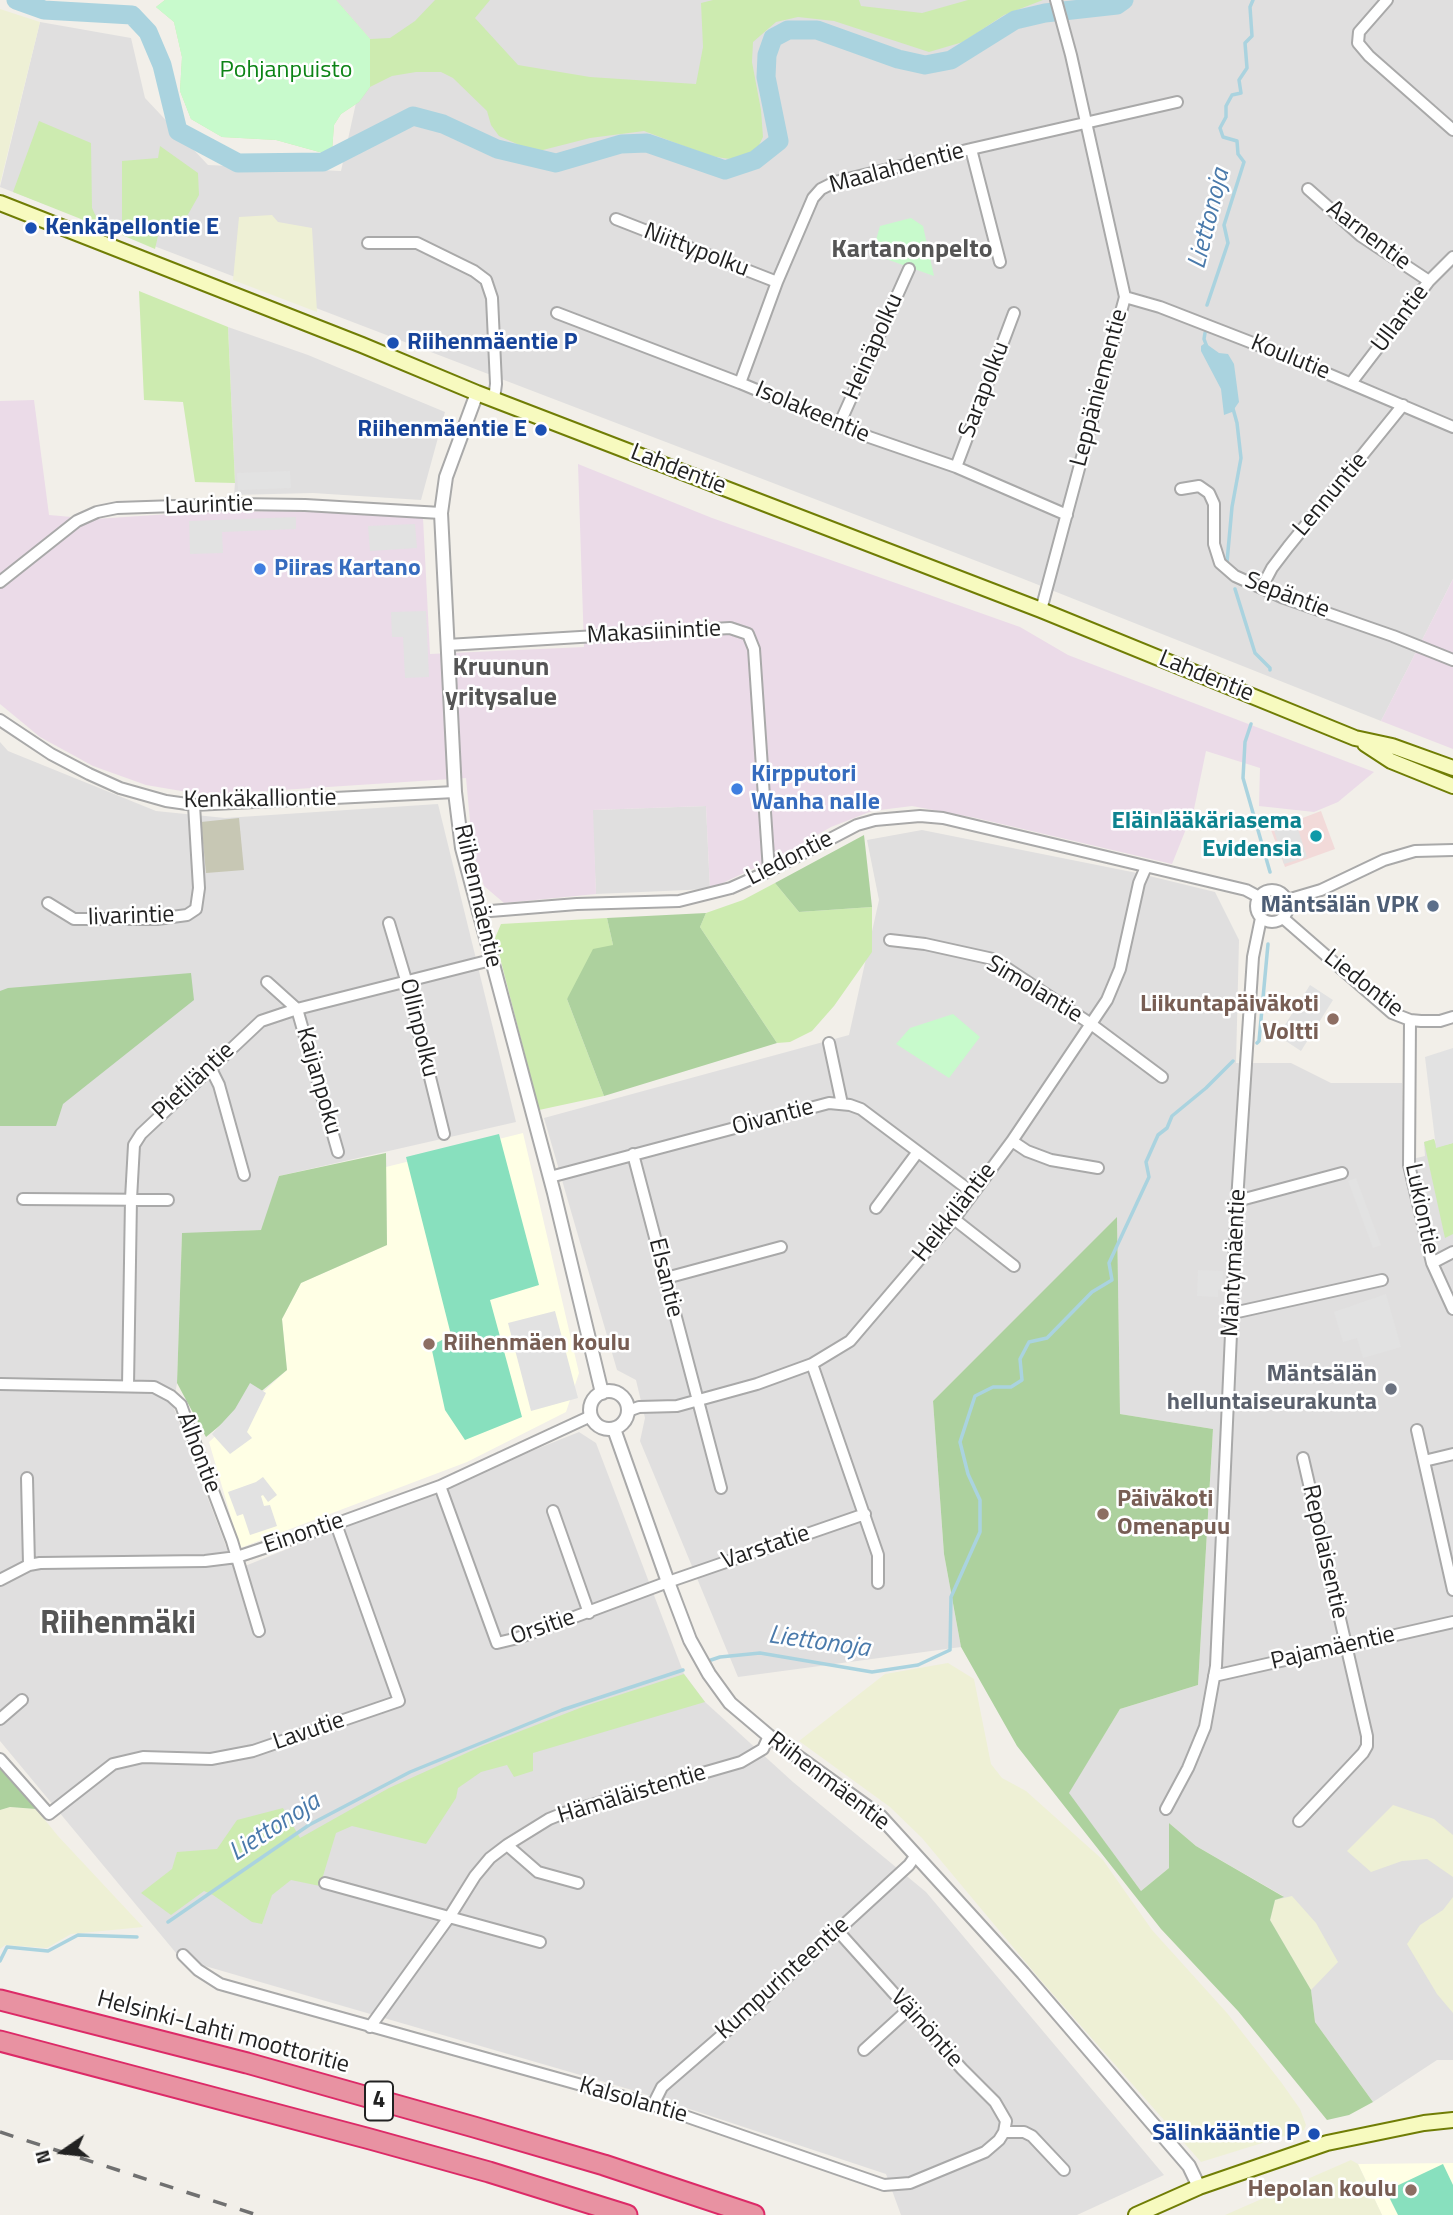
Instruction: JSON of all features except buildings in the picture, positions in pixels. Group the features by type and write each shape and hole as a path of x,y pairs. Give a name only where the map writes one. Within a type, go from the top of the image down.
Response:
{"highway":[{"name":"Helsinki-Lahti moottoritie","path":"0,2000 247,2063 487,2131 604,2165 754,2215"},
{"name":"4","path":"0,2041 489,2172 627,2215"}],"main road":[{"name":"Lahdentie","path":"0,204 478,393 1041,610 1355,738 1392,746 1453,768"},
{"name":"Lahdentie","path":"1355,738 1391,761 1453,786"},
{"path":"1424,2123 1453,2111"},
{"path":"1136,2215 1199,2187 1326,2143 1424,2123 1453,2120"}],"street":[{"name":"Leppäniementie","path":"1041,610 1125,297 1087,124 1056,0"},
{"path":"1387,0 1359,32 1358,43 1369,56 1453,130"},
{"name":"Maalahdentie","path":"740,383 777,282 813,198 821,189 835,182 1177,102"},
{"path":"971,149 1000,262"},
{"name":"Aarnentie","path":"1308,189 1361,236 1429,281"},
{"name":"Niittypolku","path":"616,219 777,282"},
{"path":"368,243 417,243 474,271 486,280 492,298 496,384 494,399"},
{"name":"Ullantie","path":"1351,383 1429,281 1453,257"},
{"name":"Heinäpolku","path":"839,425 909,270"},
{"name":"Koulutie","path":"1125,297 1172,312 1453,426"},
{"name":"Isolakeentie","path":"557,313 740,383 839,425 956,467 1067,515"},
{"name":"Sarapolku","path":"956,467 1014,313"},
{"name":"Riihenmäentie","path":"478,393 446,477 441,513 455,792 462,848 550,1177 602,1393"},
{"name":"Lennuntie","path":"1262,587 1288,547 1403,405"},
{"name":"Sepäntie","path":"1181,489 1199,486 1209,493 1214,504 1214,544 1220,563 1235,576 1284,598 1453,660"},
{"name":"Laurintie","path":"0,582 77,521 97,512 117,508 247,504 441,513"},
{"name":"Makasiinintie","path":"447,645 730,628 748,634 754,649 769,871"},
{"name":"Kenkäkalliontie","path":"0,721 51,754 120,788 166,801 194,805 455,792"},
{"name":"Iivarintie","path":"48,903 74,919 157,919 187,915 196,909 200,888 194,805"},
{"name":"Liedontie","path":"478,912 577,904 679,901 731,888 857,825 876,820 920,816 943,818 1246,890 1259,897"},
{"path":"1287,900 1321,890 1384,860 1415,851 1453,850"},
{"name":"Heikkiläntie","path":"628,1410 677,1406 757,1384 812,1364 850,1340 954,1219 1012,1141 1107,1000 1120,969 1139,883 1146,867"},
{"path":"1267,891 1276,891 1287,900 1288,910 1283,918 1274,922 1261,918 1256,910 1259,897 1267,891"},
{"name":"Mäntymäentie","path":"1166,1809 1188,1768 1205,1727 1214,1676 1237,1201 1254,957 1261,918"},
{"name":"Liedontie","path":"1283,918 1392,1013 1409,1020 1440,1021 1453,1017"},
{"name":"Ollinpolku","path":"389,923 444,1134"},
{"name":"Simolantie","path":"890,940 925,944 993,959 1091,1024 1162,1077"},
{"name":"Pietiläntie","path":"128,1386 131,1199 134,1145 141,1134 261,1021 297,1009 491,960"},
{"name":"Kaijanpoku","path":"267,982 297,1009 338,1153"},
{"name":"Lukiontie","path":"1409,1020 1409,1165 1432,1263 1453,1309"},
{"path":"829,1043 842,1104"},
{"path":"210,1067 219,1085 244,1175"},
{"name":"Oivantie","path":"550,1177 829,1102 861,1110 973,1193"},
{"path":"1012,1141 1027,1152 1051,1160 1098,1168"},
{"path":"876,1208 917,1153"},
{"name":"Elsantie","path":"633,1154 721,1488"},
{"path":"1237,1201 1342,1173"},
{"path":"23,1199 168,1200"},
{"path":"954,1219 1014,1266"},
{"path":"666,1278 781,1247"},
{"path":"1432,1263 1453,1252"},
{"path":"1233,1313 1382,1280"},
{"path":"812,1364 878,1555 878,1583"},
{"name":"Alhontie","path":"0,1384 154,1387 181,1405 237,1557 259,1631"},
{"path":"608,1392 620,1395 628,1410 624,1422 614,1429 603,1428 591,1416 592,1402 602,1393 608,1392"},
{"name":"Einontie","path":"0,1580 29,1565 40,1563 205,1562 237,1557 440,1486 591,1416"},
{"name":"Riihenmäentie","path":"614,1429 690,1640 709,1674 730,1703 769,1736 880,1816 1023,1973 1189,2166 1199,2187"},
{"path":"1417,1430 1453,1590"},
{"path":"1424,1461 1453,1454"},
{"name":"Repolaisentie","path":"1299,1821 1367,1746 1367,1736 1303,1458"},
{"path":"27,1478 29,1565"},
{"name":"Orsitie","path":"440,1486 497,1643 518,1639 668,1582"},
{"path":"553,1511 589,1613"},
{"name":"Varstatie","path":"668,1582 865,1514"},
{"name":"Lavutie","path":"0,1759 49,1814 113,1764 143,1757 211,1759 253,1751 399,1701 337,1524"},
{"name":"Pajamäentie","path":"1214,1676 1453,1622"},
{"path":"0,1719 22,1700"},
{"name":"Hämäläistentie","path":"370,2027 450,1916 475,1876 490,1858 507,1845 540,1824 564,1813 741,1762 763,1749 769,1736"},
{"path":"507,1845 538,1872 578,1883"},
{"name":"Kumpurinteentie","path":"653,2105 662,2087 751,2010 909,1865 916,1855"},
{"path":"326,1883 540,1942"},
{"name":"Väinöntie","path":"837,1930 995,2102 1006,2121 1004,2132"},
{"name":"Kalsolantie","path":"183,1955 198,1970 220,1984 653,2105 884,2185 910,2183 985,2152 1004,2132"},
{"path":"864,2050 909,2009"},
{"path":"1004,2132 1024,2132 1032,2136 1064,2169"}],"shaded area":[{"path":"336,0 1453,0 1453,579 1381,721 1021,578 0,187 40,22 131,38 145,98 208,165 341,171 370,39"},
{"path":"0,9 40,22 0,184"},
{"path":"272,215 278,222 312,228 317,312 233,280 239,217"},
{"path":"228,327 308,355 445,412 421,500 313,493 234,495"},
{"path":"34,400 49,515 95,519 185,513 314,510 423,518 430,654 584,647 578,464 712,518 1020,627 1068,655 1374,772 1338,802 1314,812 1259,806 1260,768 1206,751 1194,809 1172,864 976,818 912,806 872,811 831,827 784,854 710,889 706,806 593,810 596,894 504,903 484,886 473,853 466,778 205,795 146,785 93,766 40,737 0,704 0,401"},
{"path":"290,471 291,488 238,490 237,473"},
{"path":"296,517 296,529 222,532 223,553 190,554 189,521"},
{"path":"415,524 417,548 370,551 368,526"},
{"path":"1453,579 1453,749 1381,721"},
{"path":"426,611 429,677 405,678 403,637 392,637 391,612"},
{"path":"0,742 8,751 156,811 225,818 438,804 516,1122 279,1176 262,1230 182,1234 177,1383 173,1406 235,1570 579,1432 596,1443 684,1674 705,1702 793,1782 926,1892 1164,2175 1077,2215 901,2215 886,2174 632,2090 181,1959 0,1741"},
{"path":"706,806 710,889 596,894 592,810"},
{"path":"1321,811 1335,849 1285,867 1271,830"},
{"path":"239,818 244,870 206,873 201,822"},
{"path":"1296,823 1307,857 1284,864 1274,830"},
{"path":"922,830 1137,873 1215,892 1239,940 1236,1063 1291,1063 1331,1083 1402,1083 1404,1161 1425,1156 1424,1142 1434,1139 1436,1147 1453,1143 1453,2060 1437,2060 1373,2102 1315,2022 1311,1990 1270,1920 1275,1900 1283,1896 1196,1846 1169,1823 1169,1868 1141,1891 1068,1793 1120,1709 1198,1685 1213,1429 1120,1414 1117,1218 933,1401 944,1554 961,1647 738,1677 640,1441 645,1418 636,1380 617,1370 544,1118 849,1035 879,900 867,840"},
{"path":"1310,985 1333,1000 1301,1051 1278,1036"},
{"path":"1453,1048 1453,1143 1436,1148 1425,1057"},
{"name":"Riihenmäen koulu","path":"523,1133 579,1373 566,1412 467,1462 240,1548 209,1442 287,1370 282,1319 301,1283 387,1245 386,1167"},
{"path":"1356,1178 1381,1245 1373,1248 1348,1181"},
{"path":"1198,1270 1223,1271 1222,1289 1218,1290 1218,1297 1197,1296"},
{"path":"1386,1294 1401,1347 1363,1358 1357,1338 1343,1342 1334,1312"},
{"path":"555,1311 578,1398 531,1411 508,1323"},
{"path":"250,1383 266,1393 247,1432 252,1438 230,1454 212,1434 235,1409"},
{"path":"263,1477 277,1495 268,1502 261,1496 264,1506 270,1505 277,1526 250,1535 243,1514 237,1516 228,1492"},
{"path":"948,1663 974,1679 991,1764 1002,1778 1026,1791 1103,1860 1152,1930 1227,2013 1281,2082 1300,2109 1306,2125 1304,2130 1201,2162 1043,1983 922,1838 890,1807 799,1741 885,1674"},
{"path":"1393,1805 1434,1819 1453,1835 1453,1877 1427,1859 1402,1861 1371,1872 1347,1851"},
{"path":"10,1807 36,1809 143,1927 71,1934 47,1948 5,1945 0,1949 0,1810"},
{"path":"1292,1896 1316,1923 1338,1962 1311,1990 1270,1920 1275,1900"},
{"path":"1453,1897 1453,2013 1437,1994 1407,1944 1420,1925 1443,1910"},
{"path":"1351,2160 1358,2164 1382,2215 1225,2215"},
{"name":"Hepolan koulu","path":"1453,2163 1453,2215 1382,2215 1358,2164"}],"green space":[{"path":"165,0 336,0 370,39 390,38 415,21 435,0 490,0 475,18 518,65 590,77 696,84 703,47 701,3 713,0 859,0 861,6 922,13 968,0 1043,0 1004,15 963,42 929,52 834,21 798,17 776,22 753,42 752,62 763,137 756,151 730,159 710,156 644,131 590,138 535,152 499,136 491,125 487,111 453,78 441,72 392,76 370,87 359,102 341,114 334,125 332,151 323,153 276,140 222,137 191,119 180,91 182,57 174,22 156,7"},
{"name":"Pohjanpuisto","path":"165,0 336,0 370,39 370,87 359,102 341,114 334,125 332,151 323,153 276,140 222,137 191,119 180,91 182,57 174,22 156,7"},
{"path":"39,121 91,143 92,208 101,227 13,192"},
{"path":"160,146 198,173 199,195 186,218 176,226 160,227 155,249 122,235 122,161 158,158"},
{"path":"911,218 923,226 934,276 872,254 880,226"},
{"path":"139,291 228,327 235,483 195,482 183,402 144,400"},
{"path":"864,835 872,907 799,912 775,883"},
{"path":"775,883 799,912 872,907 872,952 834,1006 812,1031 790,1042 777,1043 700,927 706,913 743,900"},
{"path":"706,913 700,927 777,1043 604,1096 567,999 593,949 613,945 607,918"},
{"path":"607,918 613,945 567,999 604,1096 539,1110 495,938 501,924"},
{"path":"191,973 194,1000 63,1104 56,1126 0,1126 0,991 8,988"},
{"path":"953,1014 980,1037 949,1078 896,1044 910,1028"},
{"path":"499,1134 539,1285 490,1300 522,1417 465,1440 445,1410 431,1346 451,1335 406,1157"},
{"path":"1434,1139 1437,1147 1453,1143 1453,1234 1445,1238 1424,1142"},
{"path":"386,1153 387,1245 301,1283 282,1319 287,1370 206,1437 177,1383 182,1233 261,1230 279,1176"},
{"path":"1117,1217 1120,1414 1213,1429 1198,1685 1120,1709 1069,1793 1141,1891 1169,1868 1169,1823 1196,1846 1284,1897 1275,1900 1270,1920 1311,1990 1315,2022 1373,2102 1349,2115 1327,2120 1238,2011 1161,1929 1017,1746 961,1647 944,1554 933,1401"},
{"path":"684,1674 705,1702 533,1753 533,1771 514,1777 507,1765 481,1772 458,1788 456,1798 426,1844 352,1826 336,1833 320,1886 291,1880 272,1895 262,1924 252,1922 204,1891 171,1915 141,1893 172,1869 177,1852 217,1849 237,1820 283,1808 300,1838 389,1788 482,1746 585,1706"},
{"path":"0,1755 36,1809 10,1807 0,1810"},
{"path":"1443,2164 1453,2185 1453,2215 1398,2215 1386,2191"}],"water":[{"path":"1205,343 1219,353 1228,354 1234,364 1239,402 1232,412 1224,415 1221,389 1201,351 1201,346"}],"waterway":[{"path":"16,0 44,10 132,15 148,32 162,65 178,131 238,163 323,162 413,116 443,124 497,149 556,163 621,144 647,143 725,170 755,160 779,141 766,77 767,55 773,38 788,30 817,30 898,59 925,65 951,60 1015,20 1045,13 1117,5 1124,0"},
{"name":"Liettonoja","path":"1207,305 1228,243 1224,225 1244,162 1238,154 1237,141 1223,137 1220,128 1232,95 1241,93 1239,80 1247,68 1245,43 1252,36 1250,7 1253,0"},
{"name":"Liettonoja","path":"1205,333 1207,347"},
{"name":"Liettonoja","path":"1227,562 1232,507 1241,458 1232,405"},
{"name":"Liettonoja","path":"1235,589 1255,653 1270,670"},
{"name":"Liettonoja","path":"1251,724 1245,742 1243,778 1270,872"},
{"name":"Liettonoja","path":"1257,1043 1268,944"},
{"name":"Liettonoja","path":"711,1660 760,1653 872,1672 918,1665 950,1650 951,1597 980,1532 980,1500 968,1474 960,1442 975,1396 993,1387 1011,1387 1022,1380 1020,1359 1029,1342 1047,1338 1092,1292 1112,1280 1109,1263 1149,1177 1146,1162 1158,1135 1167,1128 1172,1116 1233,1061"},
{"name":"Liettonoja","path":"168,1922 309,1825 410,1772 562,1710 683,1670"},
{"name":"Liettonoja","path":"0,1961 7,1947 48,1951 78,1935 137,1937"}],"railway":[{"path":"0,2132 257,2215"}],"place":[{"name":"Kenkäpellontie E","path":"31,228"},
{"name":"Riihenmäentie P","path":"393,343"},
{"name":"Riihenmäentie E","path":"541,430"},
{"name":"Piiras Kartano","path":"260,569"},
{"name":"Kirpputori Wanha nalle","path":"737,789"},
{"name":"Eläinlääkäriasema Evidensia","path":"1316,836"},
{"name":"Mäntsälän VPK","path":"1433,906"},
{"name":"Liikuntapäiväkoti Voltti","path":"1333,1019"},
{"name":"Riihenmäen koulu","path":"429,1344"},
{"name":"Mäntsälän helluntaiseurakunta","path":"1391,1389"},
{"name":"Päiväkoti Omenapuu","path":"1103,1514"},
{"name":"Sälinkääntie P","path":"1314,2134"},
{"name":"Hepolan koulu","path":"1411,2190"}],"district":[{"name":"Kartanonpelto","path":"912,251"},
{"name":"Kruunun yritysalue","path":"501,684"},
{"name":"Riihenmäki","path":"118,1625"}]}
